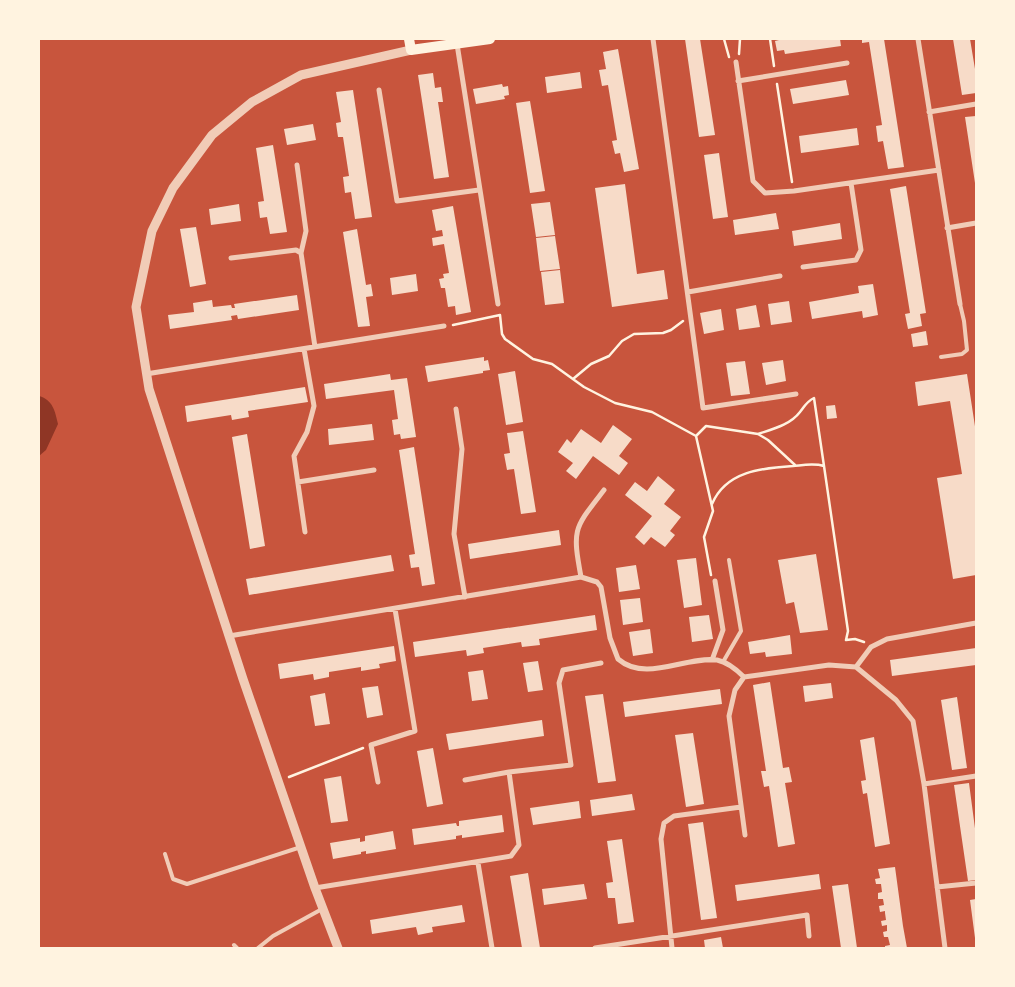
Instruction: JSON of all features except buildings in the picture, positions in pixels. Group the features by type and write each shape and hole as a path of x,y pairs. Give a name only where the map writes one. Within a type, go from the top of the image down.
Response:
{"main road":[{"path":"409,39 411,50 490,39"}],"street":[{"path":"653,39 703,408 796,394"},
{"path":"918,39 960,304"},
{"path":"457,44 498,304"},
{"path":"338,948 322,910 229,636 145,374 136,307 152,231 173,188 212,135 252,102 301,76 411,50"},
{"path":"736,62 753,181 765,193 794,191 939,170"},
{"path":"738,81 847,63"},
{"path":"379,90 396,201 479,190"},
{"path":"929,112 976,104"},
{"path":"297,165 306,231 301,253 315,347"},
{"path":"803,267 856,260 861,250 851,183"},
{"path":"948,228 976,223"},
{"path":"231,258 296,250 301,253"},
{"path":"688,292 780,276"},
{"path":"145,374 444,326"},
{"path":"304,348 314,406 307,432 294,456 305,532"},
{"path":"456,410 462,449 454,534 465,597"},
{"path":"298,482 374,470"},
{"path":"582,577 576,533 579,523 604,490"},
{"path":"229,636 582,577 597,582 601,587 610,638 618,660 633,668 658,668 712,660 723,662 744,676 829,665 856,667 896,700 913,721 924,784 945,948"},
{"path":"712,660 723,630 715,581"},
{"path":"378,782 371,745 415,731 395,609"},
{"path":"856,667 871,648 887,639 976,623"},
{"path":"465,780 571,764 559,683 563,670 600,663"},
{"path":"744,676 735,690 729,716 745,835"},
{"path":"315,888 478,863 511,856 519,846 509,772"},
{"path":"924,784 976,776"},
{"path":"672,948 661,839 664,823 674,816 741,807"},
{"path":"478,863 492,948"},
{"path":"936,887 976,883"},
{"path":"594,948 807,916 809,936"}],"lane":[{"path":"941,357 962,354 967,350 964,320 960,304"},
{"path":"723,662 741,631 729,560"},
{"path":"165,854 173,879 187,884 301,847"},
{"path":"258,948 273,936 322,910"}],"path":[{"path":"724,39 727,55 736,62 741,50 740,39"},
{"path":"770,39 794,191"},
{"path":"573,379 591,364 609,356 622,341 634,334 663,333 671,330 690,312"},
{"path":"444,326 500,315 502,334 511,344 533,359 552,364 573,379 615,403 652,412 696,436 712,506 704,537 712,576 720,574"},
{"path":"758,434 782,426 800,413 806,402 814,398 848,631 846,640 855,639 867,643 871,648"},
{"path":"696,436 706,426 758,434 768,440 795,465"},
{"path":"712,506 721,489 740,475 754,470 795,465 818,464 824,466"},
{"path":"278,781 371,745"}],"shaded area":[{"path":"39,396 50,403 58,424 46,450 39,456"}]}
